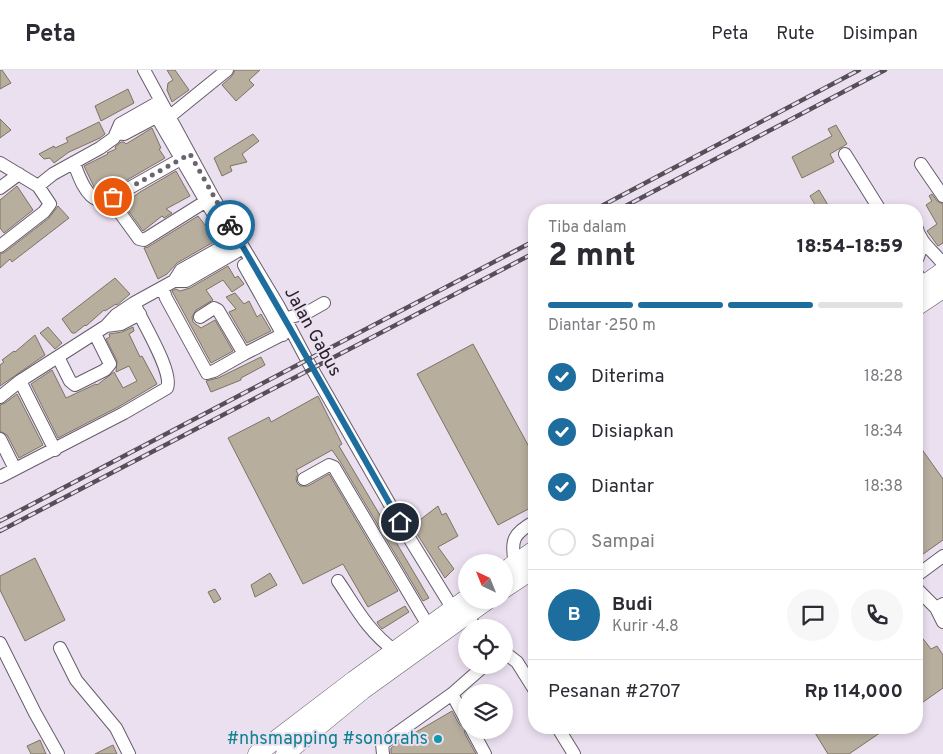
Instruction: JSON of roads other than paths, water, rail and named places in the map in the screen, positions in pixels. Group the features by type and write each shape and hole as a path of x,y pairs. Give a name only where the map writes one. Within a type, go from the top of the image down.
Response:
{"highway":[{"path":"926,287 943,271"},
{"path":"513,565 528,554"},
{"path":"513,583 528,573"},
{"path":"359,685 395,651 429,627 464,614"},
{"path":"257,754 337,702 464,614"},
{"path":"285,754 337,702"}],"street":[{"path":"144,70 155,108 186,157"},
{"path":"169,117 227,70"},
{"path":"155,108 169,117 186,157"},
{"path":"0,163 19,174 45,180 100,148 114,138 116,133 124,134 155,108"},
{"path":"844,154 876,204"},
{"path":"74,163 82,182 94,198 100,201 110,199 186,157"},
{"name":"Jalan Gabus","path":"186,157 209,199 307,360 408,536 464,614"},
{"path":"921,164 943,196"},
{"path":"0,188 19,174"},
{"path":"0,246 49,208 50,204 45,180"},
{"path":"110,199 139,239 142,240 209,199"},
{"path":"923,241 943,264"},
{"path":"0,397 58,356 95,334 116,315 137,309 148,296 174,281 186,280 237,245"},
{"path":"162,289 179,324 207,373 244,354 324,303"},
{"path":"200,317 214,308 218,310 244,354"},
{"path":"0,477 124,414 167,388 169,380 159,353 137,309"},
{"path":"58,356 70,381 75,385 105,370 110,364 95,334"},
{"path":"20,382 55,450"},
{"path":"0,439 15,469"},
{"path":"304,479 328,465 334,467 429,627"},
{"path":"511,554 515,538 518,533 528,526"},
{"path":"923,571 943,556"},
{"path":"338,581 368,627 379,639 395,651"},
{"path":"923,593 939,606 943,622"},
{"path":"0,643 58,754"},
{"path":"60,648 76,680 116,728 129,754"},
{"path":"513,660 528,680"},
{"path":"383,754 382,744 452,694 475,674"},
{"path":"452,694 458,705"},
{"path":"562,734 574,754"},
{"path":"477,739 485,754"}],"railway":[{"path":"605,204 859,70"},
{"path":"629,204 885,70"},
{"path":"0,521 528,244"},
{"path":"0,531 528,256"}],"place":[{"name":"#nhsmapping #sonorahs","path":"438,739"}]}
